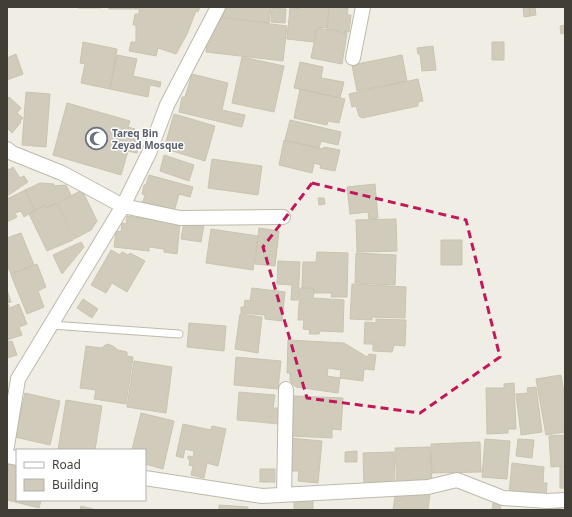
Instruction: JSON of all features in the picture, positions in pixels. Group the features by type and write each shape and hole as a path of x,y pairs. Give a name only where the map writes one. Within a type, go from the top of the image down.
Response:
{"street":[{"path":"7,446 18,379 123,206 149,153 167,105 218,7"},
{"path":"353,58 363,7"},
{"path":"7,149 12,153 62,173 123,206 180,218 283,217"},
{"path":"284,495 286,389"},
{"path":"146,478 262,496 428,487 458,480 503,498 547,501 565,500"}],"lane":[{"path":"50,325 179,334"}],"highlighted area":[{"path":"312,183 466,220 500,357 420,413 307,398 263,247"}],"building":[{"path":"101,7 101,8 78,8"},
{"path":"109,7 139,7 139,9 109,9"},
{"path":"139,7 200,7 198,12 196,11 187,34 176,54 158,48 156,56 129,51 131,42 136,42 136,25 133,25 135,14 139,14"},
{"path":"227,7 271,7 269,23 222,17"},
{"path":"306,7 329,7 327,28 316,27 314,42 287,39 290,8 305,9"},
{"path":"330,7 348,8 347,15 351,15 349,32 327,29"},
{"path":"523,7 529,7 530,16 524,17"},
{"path":"529,7 535,7 536,15 530,16"},
{"path":"272,8 286,9 285,23 271,22"},
{"path":"217,17 287,26 283,61 206,52 208,36 211,36 212,29 216,29"},
{"path":"565,25 565,33 561,34 560,26"},
{"path":"317,28 347,33 342,64 311,58"},
{"path":"83,42 117,49 110,89 81,83 85,64 80,63"},
{"path":"492,42 504,42 504,60 492,60"},
{"path":"433,46 436,70 422,71 420,54 418,54 417,48"},
{"path":"16,54 23,74 7,80 7,58"},
{"path":"117,55 137,59 133,76 161,82 160,87 150,85 148,97 110,89"},
{"path":"402,55 407,81 357,91 352,65"},
{"path":"242,57 284,66 274,112 232,103"},
{"path":"300,62 323,67 321,78 344,82 340,98 294,88"},
{"path":"192,74 228,83 222,110 245,115 242,127 179,112 182,97 185,97"},
{"path":"418,79 423,101 418,102 418,106 362,118 359,116 356,106 352,107 349,94"},
{"path":"300,89 345,99 339,123 328,121 327,125 294,118"},
{"path":"26,92 50,94 46,147 22,145"},
{"path":"9,97 21,108 17,113 23,118 12,133 7,128 7,100"},
{"name":"Tareq Bin Zeyad Mosque","path":"67,103 130,121 128,127 135,129 133,138 140,141 137,153 128,151 121,175 53,155"},
{"path":"174,114 215,126 205,161 169,150 170,147 165,145"},
{"path":"290,120 341,132 338,145 321,141 319,148 285,140"},
{"path":"284,140 323,149 324,147 340,150 335,171 320,168 321,165 314,163 312,173 279,165"},
{"path":"164,155 194,165 189,181 160,171"},
{"path":"212,159 262,166 258,195 208,188"},
{"path":"7,167 9,170 13,167 20,178 24,176 28,182 7,196"},
{"path":"149,175 193,187 190,197 179,194 174,212 142,204 145,195 142,194 144,185 146,185"},
{"path":"40,183 54,184 53,186 66,185 71,195 46,208 45,205 35,210 25,190"},
{"path":"375,184 378,218 369,219 368,212 350,214 347,187"},
{"path":"25,190 35,210 24,217 21,211 15,213 17,217 7,222 7,199"},
{"path":"82,190 97,221 91,230 74,239 58,203"},
{"path":"318,198 324,198 325,204 319,205"},
{"path":"57,203 73,240 47,251 29,214 45,205 46,208"},
{"path":"127,216 180,223 177,254 164,252 164,249 149,247 149,251 114,247 116,231 121,232 122,223 126,224"},
{"path":"396,219 397,251 357,252 356,220"},
{"path":"184,222 204,225 201,242 181,239"},
{"path":"259,228 279,231 275,266 255,264"},
{"path":"211,229 258,236 253,270 206,263"},
{"path":"21,233 34,265 11,274 7,265 7,238"},
{"path":"441,240 462,240 462,265 441,265"},
{"path":"81,242 84,247 62,274 53,255"},
{"path":"111,250 120,255 122,252 128,255 130,253 145,261 127,292 112,283 106,293 91,285"},
{"path":"317,252 348,253 347,297 331,297 332,293 314,293 314,288 302,288 303,262 316,262"},
{"path":"356,253 396,255 395,285 355,283"},
{"path":"278,261 300,262 298,300 291,300 292,285 277,284"},
{"path":"37,264 46,287 38,291 44,307 27,314 11,275"},
{"path":"352,284 406,287 405,318 372,317 372,320 350,319"},
{"path":"252,288 285,292 282,321 265,319 265,315 241,313 241,307 244,307 245,300 250,301"},
{"path":"300,288 314,289 313,298 344,300 343,332 320,331 319,334 309,334 310,330 303,329 304,320 298,320"},
{"path":"7,290 11,302 7,303"},
{"path":"83,299 98,309 92,318 77,308"},
{"path":"7,304 10,308 19,304 27,324 19,327 22,335 7,340"},
{"path":"240,314 262,317 258,353 235,349"},
{"path":"376,319 406,320 405,346 394,345 392,352 373,351 373,344 364,344 365,322 376,323"},
{"path":"189,323 226,326 224,351 187,347"},
{"path":"288,340 344,343 367,357 369,354 376,355 374,370 364,369 363,381 340,378 338,393 296,387 290,381 290,373 287,373","holes":["328,368 341,370 340,378 327,376"]},
{"path":"12,341 17,355 7,358 7,342"},
{"path":"107,344 118,350 127,352 127,356 133,357 126,404 94,399 96,390 80,388 86,346 101,348"},
{"path":"236,357 281,361 278,389 234,385"},
{"path":"134,361 172,367 166,413 127,407"},
{"path":"561,375 565,399 565,432 546,435 536,379"},
{"path":"514,383 516,429 508,429 508,433 487,434 486,388 504,388 504,384"},
{"path":"536,387 542,432 521,435 516,394 528,393 527,388"},
{"path":"239,392 275,395 273,408 280,408 279,424 237,420"},
{"path":"25,393 60,401 50,445 15,437"},
{"path":"294,396 343,398 341,430 332,429 332,438 291,436"},
{"path":"66,400 102,406 95,449 58,449"},
{"path":"141,413 174,421 163,469 146,464 146,449 132,449"},
{"path":"183,424 211,430 212,426 226,429 218,466 207,463 204,478 191,475 193,466 189,465 190,460 188,459 188,456 193,457 194,451 185,449 183,458 176,456"},
{"path":"565,435 565,466 551,467 549,436"},
{"path":"290,438 322,441 318,483 298,481 299,471 290,471 292,449 289,449"},
{"path":"485,439 510,441 507,479 482,477"},
{"path":"518,439 534,440 532,458 516,456"},
{"path":"480,442 481,472 432,473 431,444"},
{"path":"430,447 432,482 397,483 395,448"},
{"path":"357,451 357,462 345,462 345,452"},
{"path":"394,452 395,483 364,484 363,453"},
{"path":"512,463 544,467 543,483 547,483 546,497 509,493"},
{"path":"8,464 16,467 16,501 41,501 39,508 7,500"},
{"path":"560,467 565,467 565,488 560,488"},
{"path":"260,469 275,469 275,482 260,482"},
{"path":"419,492 430,494 428,510 393,510 395,496 399,496 399,493"},
{"path":"313,500 313,510 294,510 294,501"},
{"path":"493,503 501,505 500,510 492,510"},
{"path":"219,505 248,507 248,510 219,510"},
{"path":"81,506 97,510 80,510"},
{"path":"549,506 565,510 548,510"}],"place":[{"name":"Tareq Bin Zeyad Mosque","path":"97,139"}]}
